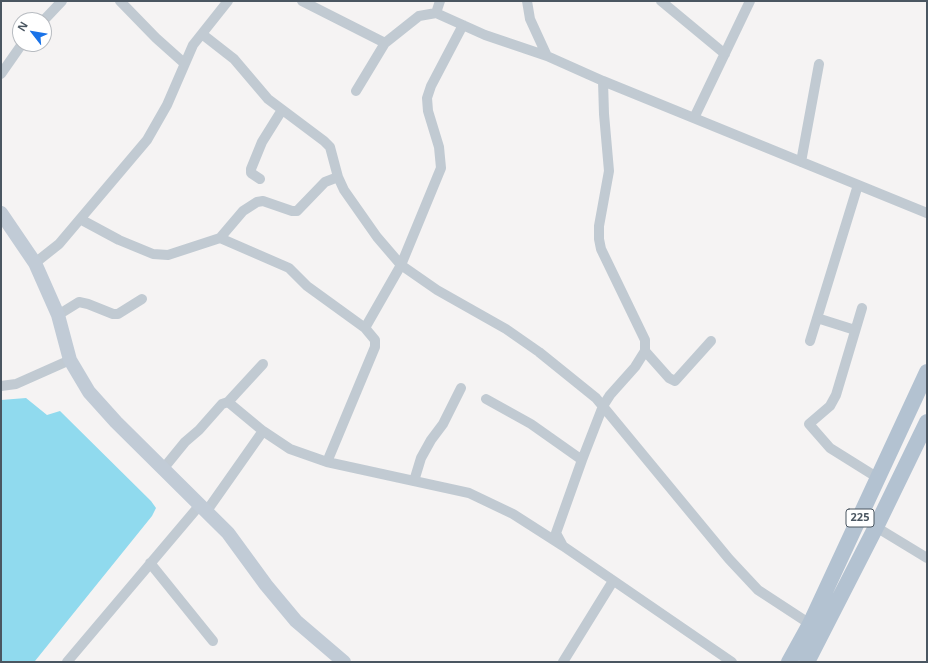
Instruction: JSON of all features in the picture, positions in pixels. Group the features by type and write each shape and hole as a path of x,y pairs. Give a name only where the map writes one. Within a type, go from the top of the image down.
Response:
{"main road":[{"name":"225","path":"789,662 810,624 927,372"},
{"name":"225","path":"808,662 926,426"}],"street":[{"path":"52,12 62,1"},
{"path":"120,1 156,38 184,63"},
{"path":"35,264 59,244 147,140 167,105 184,63 202,34 228,1"},
{"path":"302,1 385,43"},
{"path":"436,13 440,1"},
{"path":"527,1 530,19 547,56"},
{"path":"661,1 725,54"},
{"path":"694,118 750,1"},
{"path":"356,92 385,43 419,16 436,13 463,25 547,56 603,82 927,213"},
{"path":"366,328 401,265 441,168 439,148 428,111 427,98 431,86 463,25"},
{"path":"202,34 234,59 268,99 330,147 338,177 344,190 377,237 401,265 437,290 506,329 539,352 603,406 729,559 758,590 810,624"},
{"path":"1,74 16,52"},
{"path":"801,162 819,64"},
{"path":"563,546 556,533 603,406 610,395 635,367 645,351 645,340 629,304 601,249 599,239 599,226 609,171 603,82"},
{"path":"260,179 251,173 251,169 262,142 282,110"},
{"path":"80,219 119,240 153,254 168,255 220,238 243,211 257,202 263,201 292,211 297,211 325,182 338,177"},
{"path":"810,341 858,185"},
{"path":"1,213 35,264 58,316 70,360 89,392 163,469 228,533 266,585 296,621 344,662"},
{"path":"220,238 289,268 307,286 366,328 375,340 375,348 327,462"},
{"path":"58,316 79,302 113,314 118,314 142,299"},
{"path":"862,308 836,394 830,406 810,424 830,448 878,478"},
{"path":"817,318 855,330"},
{"path":"645,351 669,378 675,381 711,341"},
{"path":"1,386 16,384 70,360"},
{"path":"163,469 185,442 199,430 222,404 228,402 263,364"},
{"path":"414,481 420,458 443,424 461,388"},
{"path":"486,399 532,424 582,460"},
{"path":"228,402 263,431 290,449 327,462 469,493 513,514 563,546 732,662"},
{"path":"67,662 150,563 203,509 263,431"},
{"path":"876,527 927,558"},
{"path":"150,563 213,641"},
{"path":"563,662 613,581"}],"water":[{"path":"26,398 47,415 60,411 151,501 156,508 152,516 35,661 1,662 1,400"}]}
